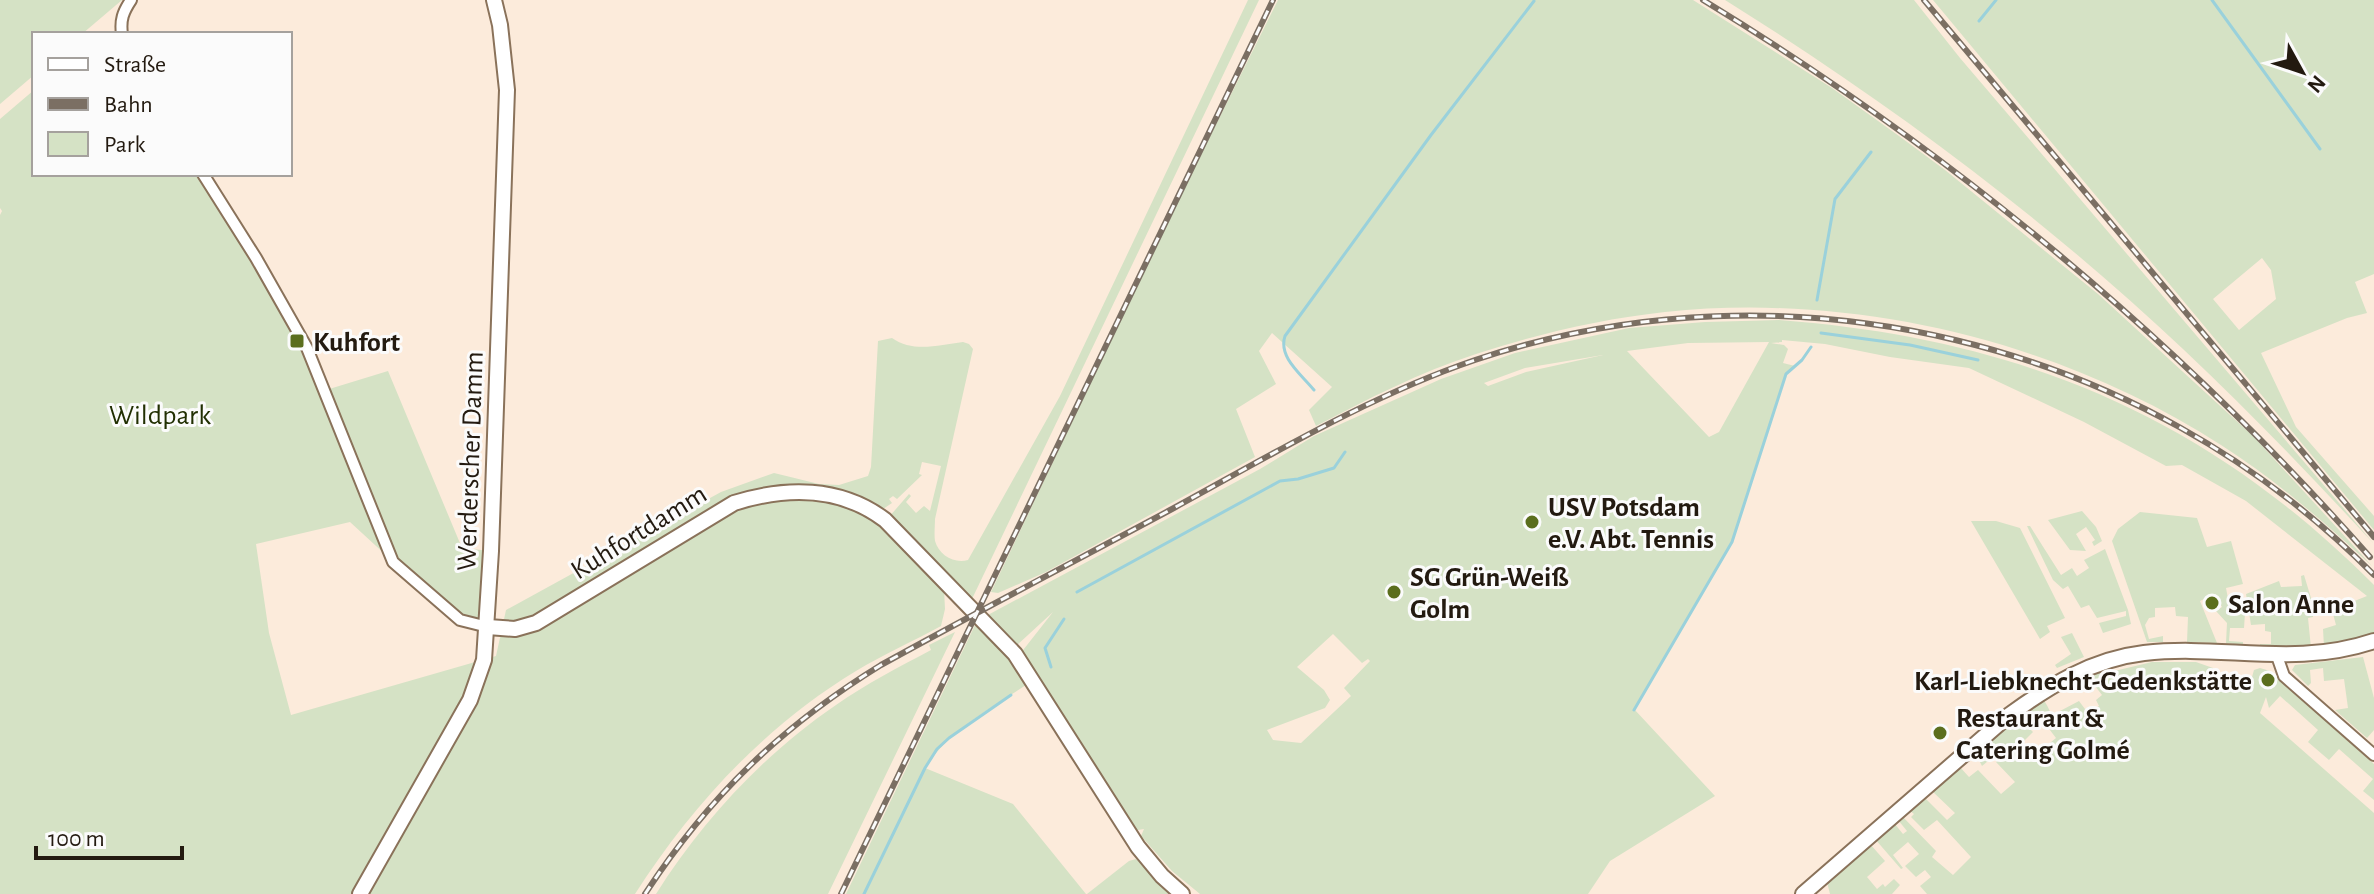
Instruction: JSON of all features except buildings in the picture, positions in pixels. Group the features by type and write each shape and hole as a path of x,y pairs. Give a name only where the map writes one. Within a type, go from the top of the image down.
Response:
{"street":[{"path":"122,32 123,12 131,0"},
{"name":"Werderscher Damm","path":"360,894 470,700 481,672 488,627 507,90 494,0"},
{"name":"Kuhfortdamm","path":"204,176 307,348 393,562 460,620 515,629 536,623 734,503 760,495 790,492 836,496 873,511 885,520 1015,654 1138,847 1182,894"},
{"path":"1803,894 2008,716 2063,679 2099,664 2142,653 2208,652 2277,656 2350,649 2374,641"},
{"path":"2277,656 2284,676 2374,755"}],"green space":[{"path":"0,0 122,0 84,32 32,32 32,77 0,104"},
{"name":"Wildpark","path":"1248,0 1259,0 971,601 889,517 909,494 911,496 906,502 916,513 924,506 930,511 941,466 922,462 919,474 922,475 897,499 893,496 889,499 892,503 883,509 831,499 876,517 944,589 945,609 941,626 856,671 761,742 681,829 635,894 0,894 0,119 32,92 32,176 204,176 326,390 388,371 462,548 491,551 488,627 468,623 438,603 350,522 256,544 269,633 291,715 496,656 506,610 721,492 774,473 819,484 839,485 868,476 878,341 892,338 917,347 963,342 973,349 935,519 937,546 944,554 958,561 968,560 1060,396"},
{"path":"1278,0 1693,0 1832,88 1899,136 2098,294 2254,437 2372,566 2299,502 2241,458 2159,409 2093,378 2024,352 1954,332 1882,318 1809,310 1737,308 1641,315 1522,340 1435,369 1316,426 1309,410 1332,387 1272,333 1259,351 1276,384 1236,409 1255,457 1046,572 998,593 991,592 1160,237"},
{"path":"1725,0 1914,0 2374,544 2208,372 2075,253 1905,120"},
{"path":"1933,0 2374,0 2374,274 2355,282 2367,313 2261,353 2296,427 2374,516 2374,530","holes":["2262,258 2271,270 2276,299 2239,330 2213,299"]},
{"path":"1779,320 1866,330 1949,345 2027,367 2102,396 2174,431 2243,474 2310,526 2374,585 2374,635 2324,647 2323,629 2336,625 2332,610 2367,596 2246,501 2182,465 2166,466 2084,422 1969,368 1825,344 1782,340 1771,343 1784,345 1788,349 1783,363 1795,366 1786,375 1732,542 1634,709 1715,796 1610,861 1588,894 1200,894 1172,871 1141,836 1144,829 1132,831 1020,654 1053,612 1015,647 986,616 1260,469 1314,436 1441,379 1515,353 1629,328","holes":["1769,342 1719,432 1709,437 1627,351 1688,343","1603,355 1526,372 1488,386 1484,383 1525,368","1333,634 1362,663 1368,659 1370,661 1344,688 1351,696 1301,743 1273,740 1267,730 1325,708 1330,700 1324,690 1297,667"]},
{"path":"2082,511 2096,527 2102,541 2094,546 2092,542 2095,540 2086,527 2076,534 2086,551 2070,550 2048,520"},
{"path":"2140,512 2197,518 2207,547 2231,541 2243,584 2226,588 2229,604 2234,604 2245,613 2244,628 2230,628 2229,641 2243,642 2243,645 2226,643 2227,623 2216,611 2222,607 2215,594 2200,601 2217,643 2187,642 2188,617 2176,616 2175,607 2155,608 2155,617 2149,618 2145,625 2149,639 2163,636 2163,642 2147,642 2112,541 2118,529"},
{"path":"1971,521 1996,521 2020,528 2065,618 2047,626 2050,632 2040,639"},
{"path":"2027,526 2030,526 2061,575 2072,568 2077,576 2089,568 2084,560 2105,549 2131,624 2103,633 2099,623 2126,616 2126,611 2097,618 2089,605 2081,608 2068,586 2063,589 2053,580"},
{"path":"2304,575 2313,617 2308,618 2311,648 2260,646 2271,644 2271,632 2265,631 2265,624 2251,625 2246,594 2279,581 2281,587 2302,586 2301,576"},
{"path":"976,623 1011,657 1029,683 959,731 925,768 1013,804 1086,894 846,894"},
{"path":"955,632 828,894 656,894 714,815 784,745 847,697 931,650 929,645"},
{"path":"2072,633 2084,657 2057,668 2055,665 2071,654 2061,637"},
{"path":"2363,657 2374,698 2374,730 2367,738 2335,710 2348,708 2344,679 2324,681 2323,668 2310,670 2311,683 2308,686 2292,670 2295,665"},
{"path":"2152,662 2196,662 2213,668 2212,681 2218,681 2218,689 2248,691 2254,670 2270,671 2374,764 2374,800 2363,791 2373,779 2339,749 2329,760 2308,742 2318,730 2280,696 2269,708 2266,697 2260,713 2374,813 2374,894 1927,894 1920,886 1931,877 1925,870 1916,877 1905,866 1919,854 1908,842 1893,855 1901,869 1875,839 1894,823 1903,834 1907,831 1898,820 1902,816 1936,851 1932,857 1953,875 1971,857 1937,820 1924,830 1911,817 1914,814 1909,810 1924,797 1947,820 1955,813 1931,790 1959,766 1969,777 1978,770 2001,794 2015,782 1996,762 2001,758 1999,752 1982,766 1975,752 2017,716 2033,732 2016,749 2022,756 2027,751 2033,757 2056,738 2040,717 2036,719 2027,709 2042,698 2061,730 2069,723 2067,719 2070,717 2060,711 2079,701 2088,713 2099,706 2096,700 2102,695 2095,686 2086,692 2076,678 2103,669 2106,673"},
{"path":"1870,844 1885,861 1867,877 1877,889 1894,879 1900,885 1892,894 1830,894 1827,882"},
{"path":"1136,859 1176,894 1087,894 1129,861"}],"waterway":[{"path":"1979,21 1996,0"},
{"path":"2212,0 2320,149"},
{"path":"1314,390 1288,358 1285,336 1431,135 1534,1"},
{"path":"1817,300 1835,199 1871,152"},
{"path":"1821,333 1910,345 1978,360"},
{"path":"1634,710 1732,542 1786,374 1811,347"},
{"path":"1077,592 1280,481 1334,468 1345,452"},
{"path":"1051,667 1045,648 1064,619"},
{"path":"864,894 937,749 1011,695"}],"railway":[{"path":"841,894 1273,0"},
{"path":"1703,0 1885,120 2058,253 2220,399 2370,557"},
{"path":"1924,0 2374,537"},
{"path":"645,894 695,825 750,766 811,713 881,665 1283,448 1397,391 1475,360 1594,329 1715,316 1836,320 1955,340 2071,376 2180,428 2282,494 2374,575"}],"place":[{"name":"Kuhfort","path":"297,341"},
{"name":"USV Potsdam e.V. Abt. Tennis","path":"1532,522"},
{"name":"SG Grün-Weiß Golm","path":"1394,592"},
{"name":"Salon Anne","path":"2212,603"},
{"name":"Karl-Liebknecht-Gedenkstätte","path":"2268,680"},
{"name":"Restaurant & Catering Golmé","path":"1940,733"}]}
